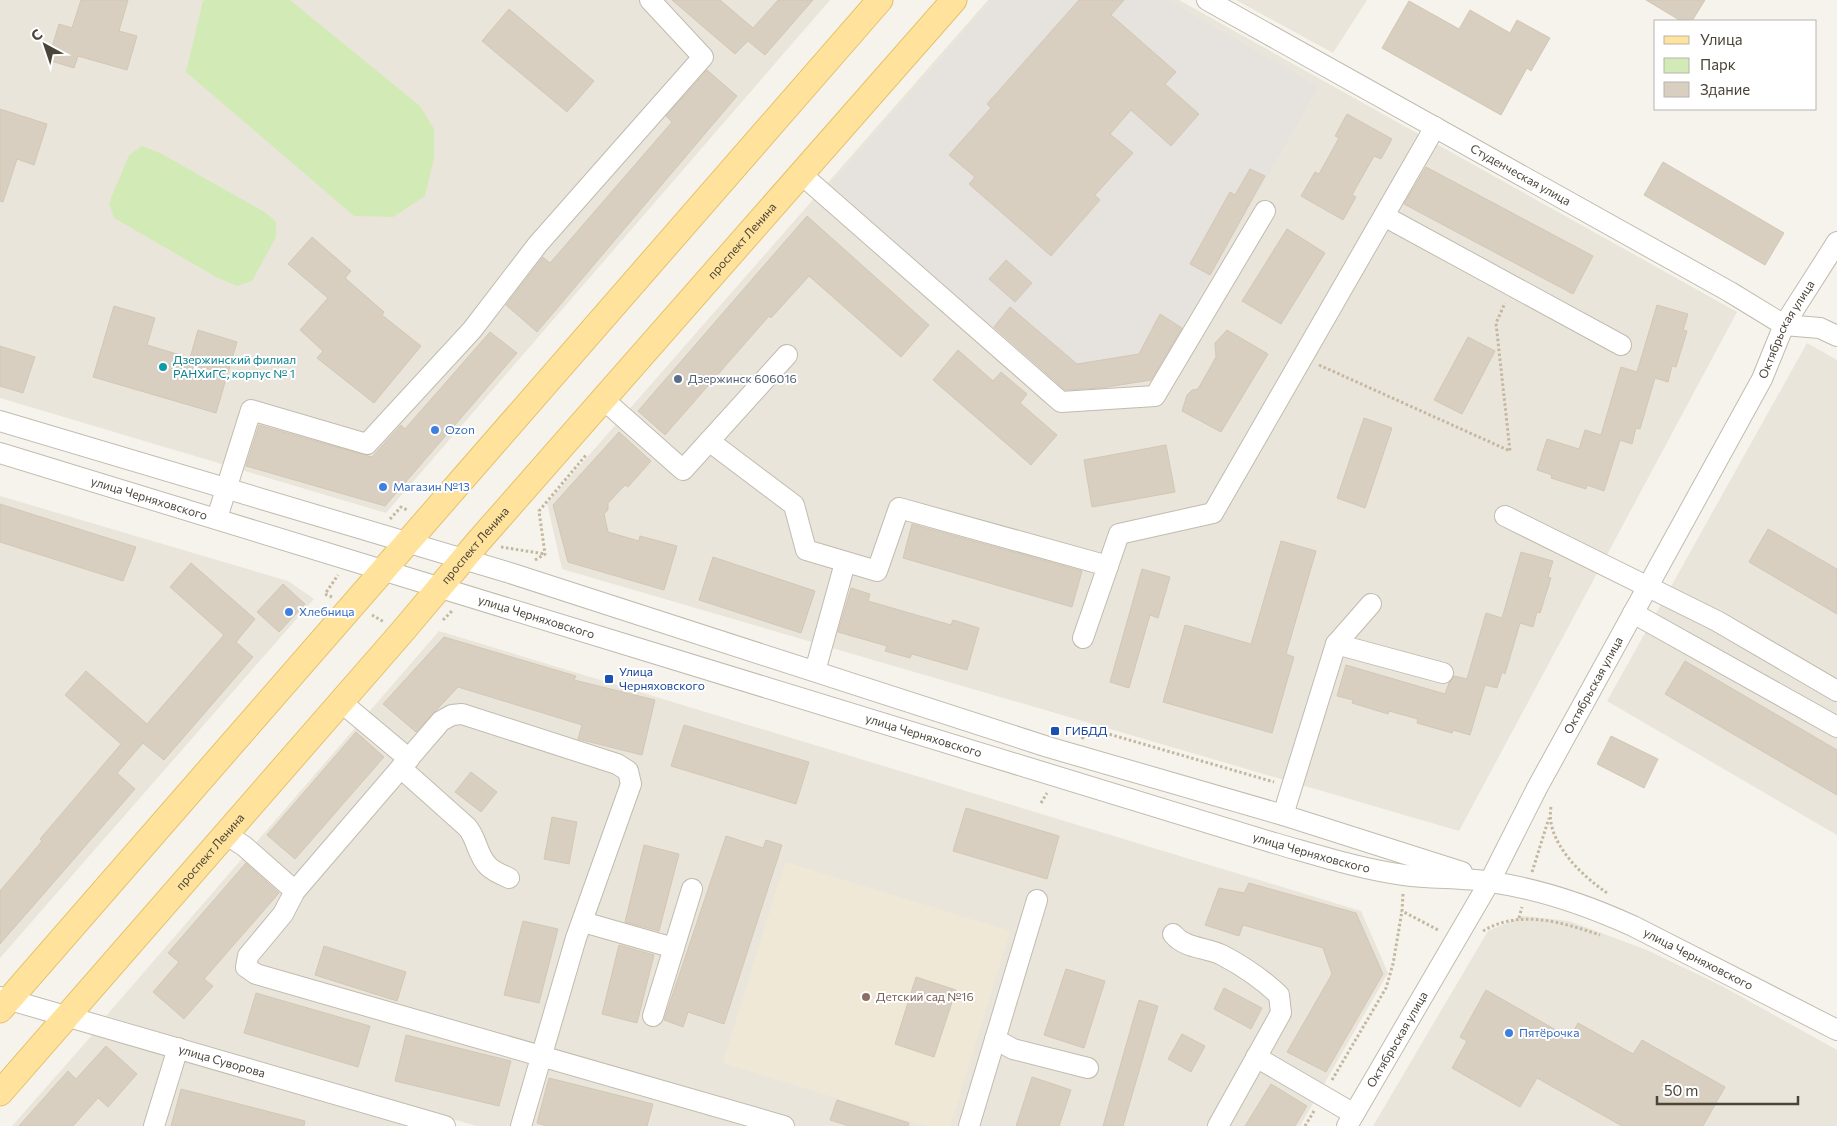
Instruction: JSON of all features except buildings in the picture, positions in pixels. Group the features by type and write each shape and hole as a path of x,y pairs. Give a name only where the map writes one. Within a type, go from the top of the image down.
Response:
{"main road":[{"path":"3,1002 408,544 880,0"},
{"name":"проспект Ленина","path":"0,1093 402,632 463,559 954,0"}],"street":[{"path":"217,518 251,410 367,444 472,330 538,244 703,57 650,0"},
{"name":"Студенческая улица","path":"1207,0 1730,292 1784,325 1820,328 1837,336"},
{"path":"1083,638 1119,534 1213,514 1436,127"},
{"path":"801,174 1061,402 1155,396 1265,211"},
{"path":"1384,216 1621,345"},
{"name":"Октябрьская улица","path":"1350,1120 1490,881 1537,788 1762,379 1784,325 1837,242"},
{"path":"604,400 683,470 787,355"},
{"path":"0,421 510,573 1048,747 1283,815 1490,881"},
{"path":"709,441 794,505 806,550 845,563 877,571 899,508 1108,566"},
{"name":"улица Черняховского","path":"0,453 385,569 1274,843 1371,869 1406,875 1490,881 1527,888 1605,914 1837,1030"},
{"path":"1505,516 1718,622 1837,691"},
{"path":"815,671 845,563"},
{"path":"1283,815 1336,644 1371,604"},
{"path":"1633,613 1837,728"},
{"path":"1336,644 1443,673"},
{"path":"341,702 467,826 473,834 482,858 488,867 509,878"},
{"path":"521,1126 542,1054 576,938 631,784 628,771 617,764 462,714 452,715 441,721 295,891 283,914 248,956 246,967 256,974 542,1054 784,1126"},
{"path":"225,834 244,846 295,891"},
{"path":"653,1016 692,889"},
{"path":"969,1126 1037,900"},
{"path":"583,922 674,948"},
{"path":"1173,934 1180,942 1221,954 1262,979 1279,995 1280,1013 1218,1126"},
{"name":"улица Суворова","path":"3,1002 67,1016 434,1125"},
{"path":"995,1039 1013,1049 1088,1068"},
{"path":"154,1126 178,1048"},
{"path":"1256,1057 1323,1096 1350,1120"}],"path":[{"path":"1302,358 1510,450 1496,323 1513,286"},
{"path":"510,573 545,554 539,512 589,452"},
{"path":"325,594 353,605 402,632"},
{"path":"441,622 469,596"},
{"path":"1519,918 1549,817 1552,798"},
{"path":"1549,817 1563,851 1576,869 1608,894"},
{"path":"1305,1126 1386,988 1393,964 1406,875"},
{"path":"1402,911 1472,948 1483,932 1498,923 1519,918 1545,920 1605,936"}],"shaded area":[{"path":"0,0 830,0 386,513 0,398"},
{"path":"988,0 1179,0 1737,312 1459,831 562,569 547,503"},
{"path":"992,0 1167,0 1318,87 1152,380 1069,392 993,329 831,184"},
{"path":"1236,0 1367,0 1333,53"},
{"path":"1807,343 1837,360 1837,835 1607,701"},
{"path":"0,496 288,581 314,599 0,958"},
{"path":"439,631 1361,911 1388,973 1300,1126 476,1126 106,1016"},
{"name":"Детский сад №16","path":"785,862 1010,931 950,1126 927,1126 723,1063"},
{"path":"1523,916 1569,921 1647,950 1722,986 1837,1050 1837,1126 1373,1126 1488,931"},
{"path":"93,1034 410,1126 12,1126"}],"green space":[{"path":"290,0 420,106 434,129 434,159 425,196 393,217 354,216 186,72 203,1"},
{"path":"142,146 160,153 266,213 276,222 276,237 252,281 237,286 218,278 114,218 109,203 129,155"}],"place":[{"name":"Дзержинский филиал РАНХиГС, корпус № 1","path":"163,367"},
{"name":"Дзержинск 606016","path":"678,379"},
{"name":"Ozon","path":"435,430"},
{"name":"Магазин №13","path":"383,487"},
{"name":"Хлебница","path":"289,612"},
{"name":"Улица Черняховского","path":"609,679"},
{"name":"ГИБДД","path":"1055,731"},
{"name":"Детский сад №16","path":"866,997"},
{"name":"Пятёрочка","path":"1509,1033"}]}
